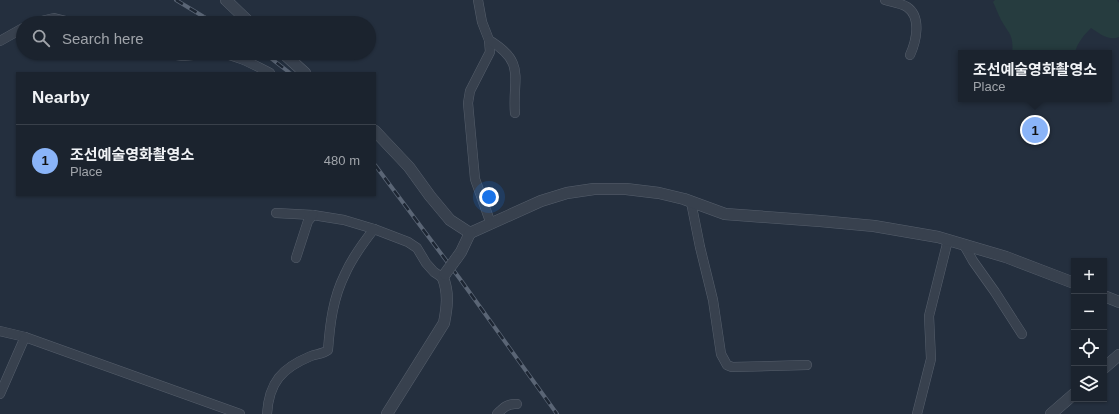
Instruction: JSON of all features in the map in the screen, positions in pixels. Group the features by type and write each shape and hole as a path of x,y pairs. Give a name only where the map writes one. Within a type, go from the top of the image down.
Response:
{"street":[{"path":"226,0 243,16"},
{"path":"478,0 482,22 489,40 490,52 470,91 468,103 475,179 491,224"},
{"path":"885,0 906,6 913,14 916,25 916,35 910,55"},
{"path":"0,41 16,32"},
{"path":"489,40 500,47 513,62 516,72 516,113"},
{"path":"243,60 268,72"},
{"path":"291,60 304,72"},
{"path":"376,132 409,167 450,220 470,233"},
{"path":"387,414 444,323 447,307 444,276 461,252 470,233 541,201 566,193 594,188 626,189 659,193 725,214 874,226 938,237 1006,257 1071,282"},
{"path":"691,202 700,247 712,292 721,354 727,364 732,367 807,366"},
{"path":"276,213 313,215 344,220 374,229 408,242 417,248 426,263 434,272 444,276"},
{"path":"296,258 308,221 313,215"},
{"path":"267,414 269,398 273,386 280,375 293,365 328,350 330,324 334,302 345,273 356,253 374,229"},
{"path":"918,414 931,359 929,316 948,240"},
{"path":"964,244 973,261 1022,334"},
{"path":"1107,297 1119,302"},
{"path":"0,331 25,337 240,414"},
{"path":"0,394 25,337"},
{"path":"1106,366 1119,355"},
{"path":"1051,414 1071,397"},
{"path":"497,414 505,406 517,404"}],"green space":[{"path":"995,0 1117,0 1119,3 1119,37 1112,38 1101,35 1091,28 1083,36 1076,50 1012,50 1012,38 1001,20 993,2"}],"railway":[{"path":"176,0 202,16"},
{"path":"273,60 289,72"},
{"path":"376,166 460,279 557,414"}],"place":[{"name":"조선예술영화촬영소","path":"1035,130"}]}
